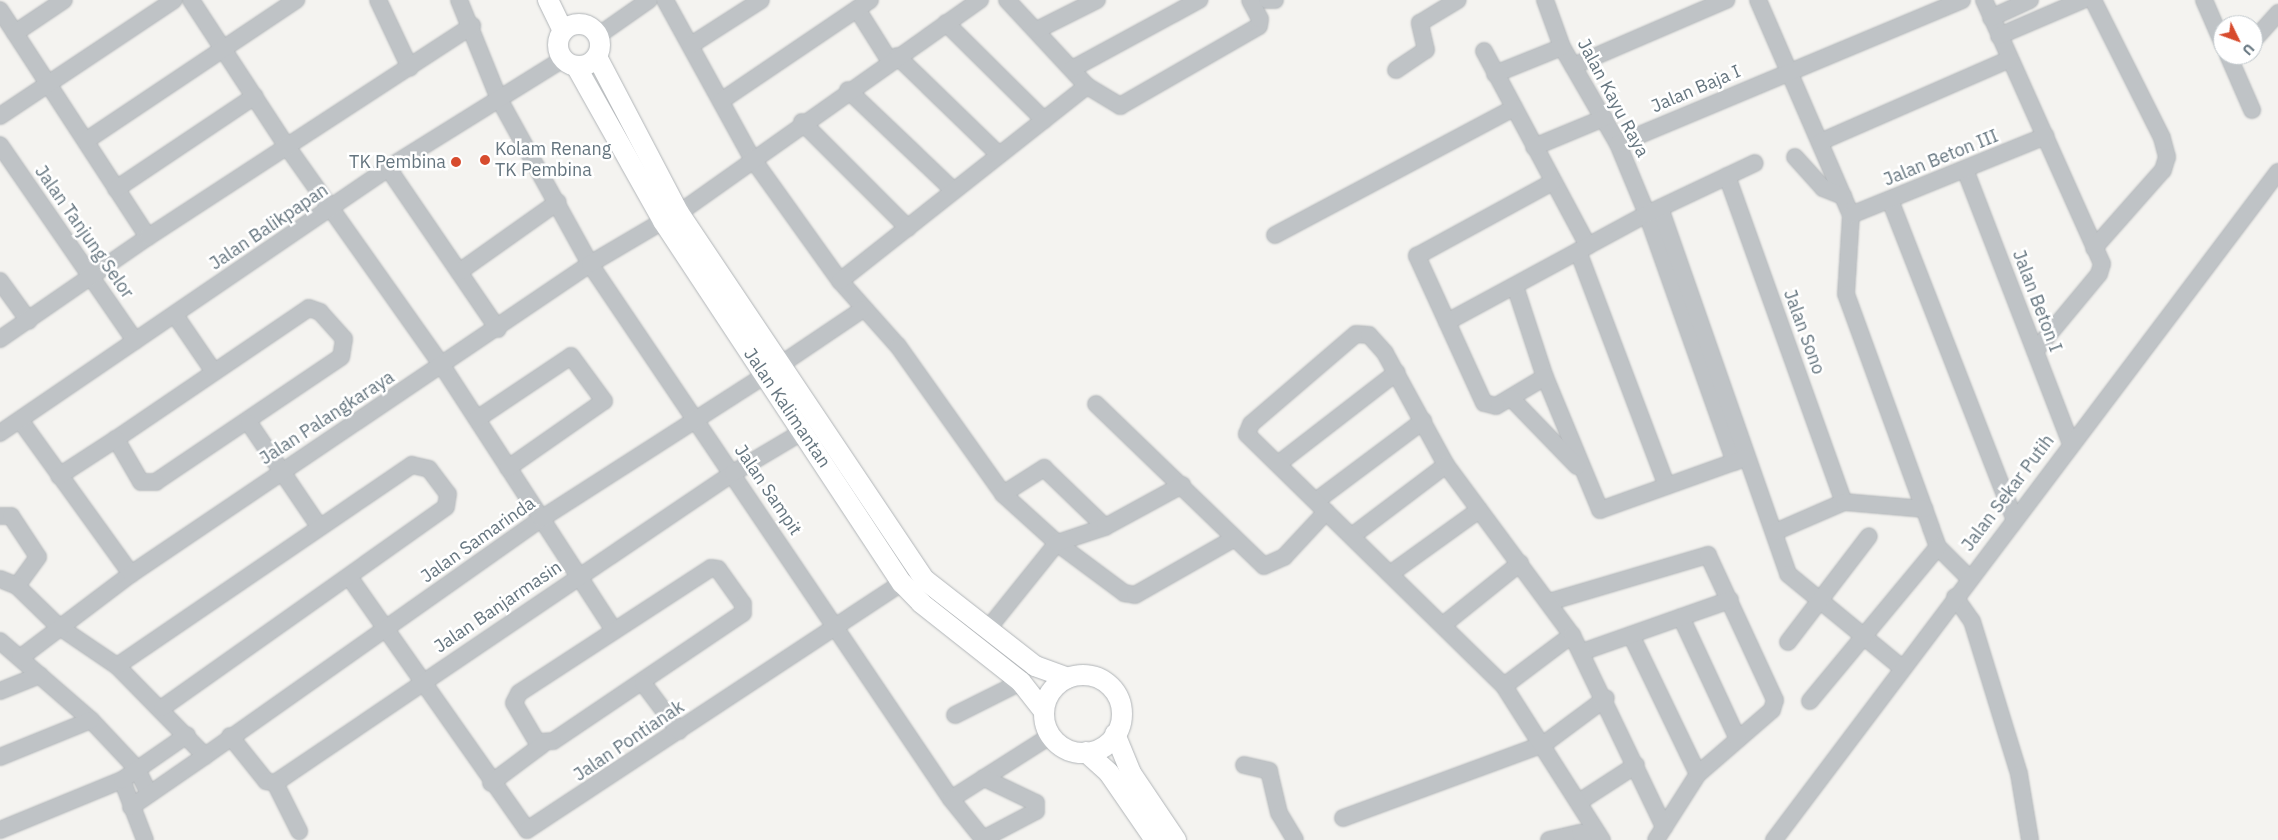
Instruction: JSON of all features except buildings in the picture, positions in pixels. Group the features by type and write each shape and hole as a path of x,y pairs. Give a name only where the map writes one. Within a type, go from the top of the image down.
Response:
{"main road":[{"path":"548,0 569,28"},
{"path":"561,0 569,28"},
{"path":"588,25 599,35 597,57 570,63 558,45 569,28 588,25"},
{"name":"Jalan Kalimantan","path":"597,57 671,217"},
{"name":"Jalan Kalimantan","path":"570,63 866,510 902,583 921,604 1021,682 1044,711"},
{"name":"Jalan Kalimantan","path":"773,370 802,432 925,580 1035,666 1068,678"},
{"path":"1092,676 1112,689 1121,711 1115,734 1097,750 1086,752 1060,745 1050,736 1044,711 1056,685 1068,678 1092,676"},
{"path":"1115,734 1131,773 1176,840"},
{"path":"1086,752 1109,772 1155,840"}],"street":[{"path":"15,33 64,0"},
{"path":"0,116 174,0"},
{"path":"191,0 288,148 477,419 614,630"},
{"path":"86,140 224,50 296,0"},
{"path":"378,0 410,68"},
{"name":"Jalan Sampit","path":"459,0 472,26 499,99 558,202 590,264 837,625 951,799 983,839 1036,811 1036,803 984,778"},
{"path":"599,35 649,0"},
{"path":"664,0 691,45 752,158 840,281 898,346 1003,494 1057,543 1124,593 1135,595 1232,539"},
{"path":"691,45 761,0"},
{"name":"Jalan Palangkaraya","path":"20,658 58,626 131,574 281,472 442,367 590,264 671,217 893,58 980,0"},
{"path":"1007,0 1037,30 1087,86 1123,106 1259,26 1250,0"},
{"path":"1037,30 1097,0"},
{"path":"1072,69 1199,0"},
{"path":"1267,0 1275,0"},
{"path":"1396,70 1426,50 1420,23 1458,0"},
{"name":"Jalan Kayu Raya","path":"1545,0 1562,47 1604,118 1654,211 1742,459 1775,532 1788,574 1902,668"},
{"path":"1573,66 1726,0"},
{"path":"1758,0 1851,215 1846,294 1931,528 1938,547 1969,578"},
{"name":"Jalan Baja I","path":"1618,144 1962,0"},
{"path":"1984,0 2046,136 2094,248 2101,271 2036,352"},
{"path":"1991,18 2030,0"},
{"path":"1999,36 2083,0"},
{"path":"2093,0 2162,138 2167,157 2163,170 2094,248"},
{"path":"2204,0 2213,21"},
{"path":"721,101 864,5 893,58 999,155"},
{"path":"0,10 148,237"},
{"path":"2263,30 2278,13"},
{"path":"946,23 1044,120"},
{"path":"0,340 148,237 288,148 472,26"},
{"path":"1495,74 1562,47"},
{"path":"1484,51 1554,182 1583,249 1667,486"},
{"path":"1820,142 2010,59"},
{"name":"Jalan Balikpapan","path":"0,433 388,168 499,99 570,63"},
{"path":"2236,65 2252,110"},
{"path":"840,281 1087,86"},
{"path":"848,90 954,191"},
{"path":"116,189 255,96"},
{"path":"1275,235 1514,108"},
{"path":"1534,147 1604,118"},
{"path":"802,122 908,228"},
{"name":"Jalan Beton III","path":"1851,215 1966,172 2046,136"},
{"name":"Jalan Tanjung Selor","path":"0,145 90,279 136,341"},
{"path":"1795,157 1823,188 1843,196"},
{"path":"1447,322 1654,211 1754,162"},
{"path":"388,168 498,329"},
{"name":"Jalan Beton I","path":"1966,172 2071,444"},
{"name":"Jalan Sekar Putih","path":"1774,840 2003,532 2278,172"},
{"name":"Jalan Sono","path":"1727,176 1844,502"},
{"path":"1545,376 1496,406 1484,403 1416,256 1554,182"},
{"path":"1890,200 2014,518"},
{"path":"459,272 558,202"},
{"path":"0,281 28,321"},
{"path":"1515,286 1545,376 1581,471 1600,510 1742,459"},
{"path":"60,476 309,308 320,312 344,340 341,357 249,423 150,484 141,482 116,440"},
{"name":"Jalan Samarinda","path":"131,807 148,792 205,756 225,740 385,631 541,520 694,418 773,370 863,309"},
{"path":"175,315 214,372"},
{"path":"1602,840 1544,744 1504,686 1278,464 1247,429 1356,334 1369,336 1397,372 1446,465 1572,635 1606,698 1636,765 1660,833"},
{"path":"477,419 572,356 604,401 508,468"},
{"path":"1278,464 1397,372"},
{"path":"1511,398 1581,471"},
{"path":"1096,404 1182,485 1232,539 1264,566 1284,557 1321,506 1422,421"},
{"path":"20,420 131,574"},
{"path":"249,423 318,525"},
{"name":"Jalan Banjarmasin","path":"275,783 733,473 802,432"},
{"path":"117,666 318,525 412,465 429,469 448,494 446,507 350,578 162,708"},
{"path":"1352,536 1446,465"},
{"path":"1003,494 1044,468 1105,527"},
{"path":"987,630 1057,543 1105,527 1182,485"},
{"path":"1775,532 1844,502 1926,510"},
{"path":"1390,574 1479,510"},
{"path":"0,516 11,516 38,557 16,586"},
{"path":"1788,642 1868,536"},
{"path":"1810,701 1861,634 1938,547"},
{"path":"1549,602 1701,554 1712,561 1776,705 1698,774 1660,833"},
{"path":"1443,625 1520,563"},
{"path":"491,783 542,745 643,683 744,613 743,604 718,568 711,568 614,630 515,697 542,745"},
{"name":"Jalan Pontianak","path":"350,578 517,821 527,830 534,829 902,583"},
{"path":"0,579 16,586 58,626 117,666 162,708 205,756"},
{"path":"1955,597 1972,621 2019,774 2030,840"},
{"path":"1582,652 1730,600"},
{"path":"1681,617 1738,740"},
{"path":"1504,686 1572,635"},
{"path":"1631,635 1698,774"},
{"path":"0,641 90,720 137,769 148,792"},
{"path":"0,691 40,675"},
{"path":"955,715 1021,682"},
{"path":"643,683 679,731"},
{"path":"1343,818 1544,744 1606,698"},
{"path":"0,758 90,720"},
{"path":"0,830 122,780 187,736"},
{"path":"951,799 1050,736"},
{"path":"225,740 266,781 275,783 299,831"},
{"path":"1244,765 1269,771 1279,813 1295,840"},
{"path":"1579,802 1636,765"},
{"path":"122,780 145,840"},
{"path":"1549,840 1580,833 1586,840"}],"place":[{"name":"Kolam Renang TK Pembina","path":"485,160"},
{"name":"TK Pembina","path":"456,162"}]}
